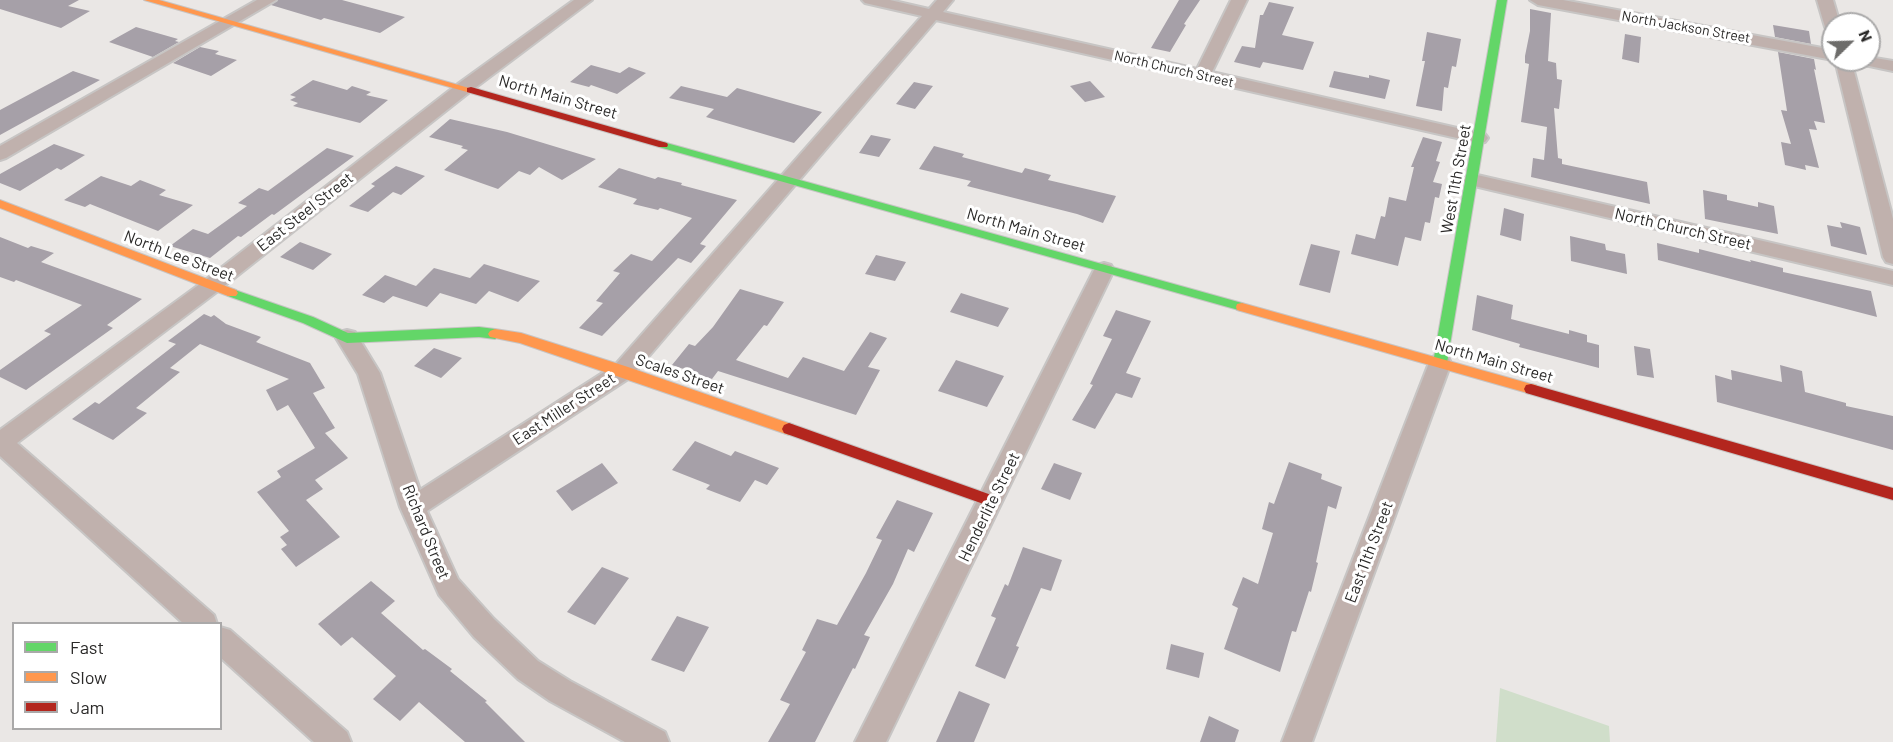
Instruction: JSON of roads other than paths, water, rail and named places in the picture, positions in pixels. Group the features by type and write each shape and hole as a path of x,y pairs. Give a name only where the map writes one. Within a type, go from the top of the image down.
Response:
{"main road":[{"name":"North Main Street","path":"148,0 465,87 1104,270 1440,363 1893,494"},
{"name":"West 11th Street","path":"1440,363 1502,0"},
{"name":"North Lee Street","path":"0,204 210,286 308,320 347,338"},
{"name":"Scales Street","path":"347,338 478,332 521,338 623,371 992,501"}],"street":[{"path":"0,154 268,0"},
{"name":"East Steel Street","path":"0,443 210,286 465,87 584,0"},
{"name":"North Church Street","path":"870,0 1479,138"},
{"name":"East Miller Street","path":"413,507 623,371 945,0"},
{"path":"1202,76 1239,0"},
{"name":"North Jackson Street","path":"1538,0 1821,53"},
{"path":"1846,72 1893,257"},
{"name":"North Church Street","path":"1473,180 1893,278"},
{"name":"Henderlite Street","path":"870,742 992,501 1104,270"},
{"name":"Richard Street","path":"347,338 369,373 413,507 448,587 484,628 528,670 600,714 654,742"},
{"name":"East 11th Street","path":"1297,742 1440,363"},
{"path":"0,443 202,622"},
{"path":"222,641 336,742"}]}
